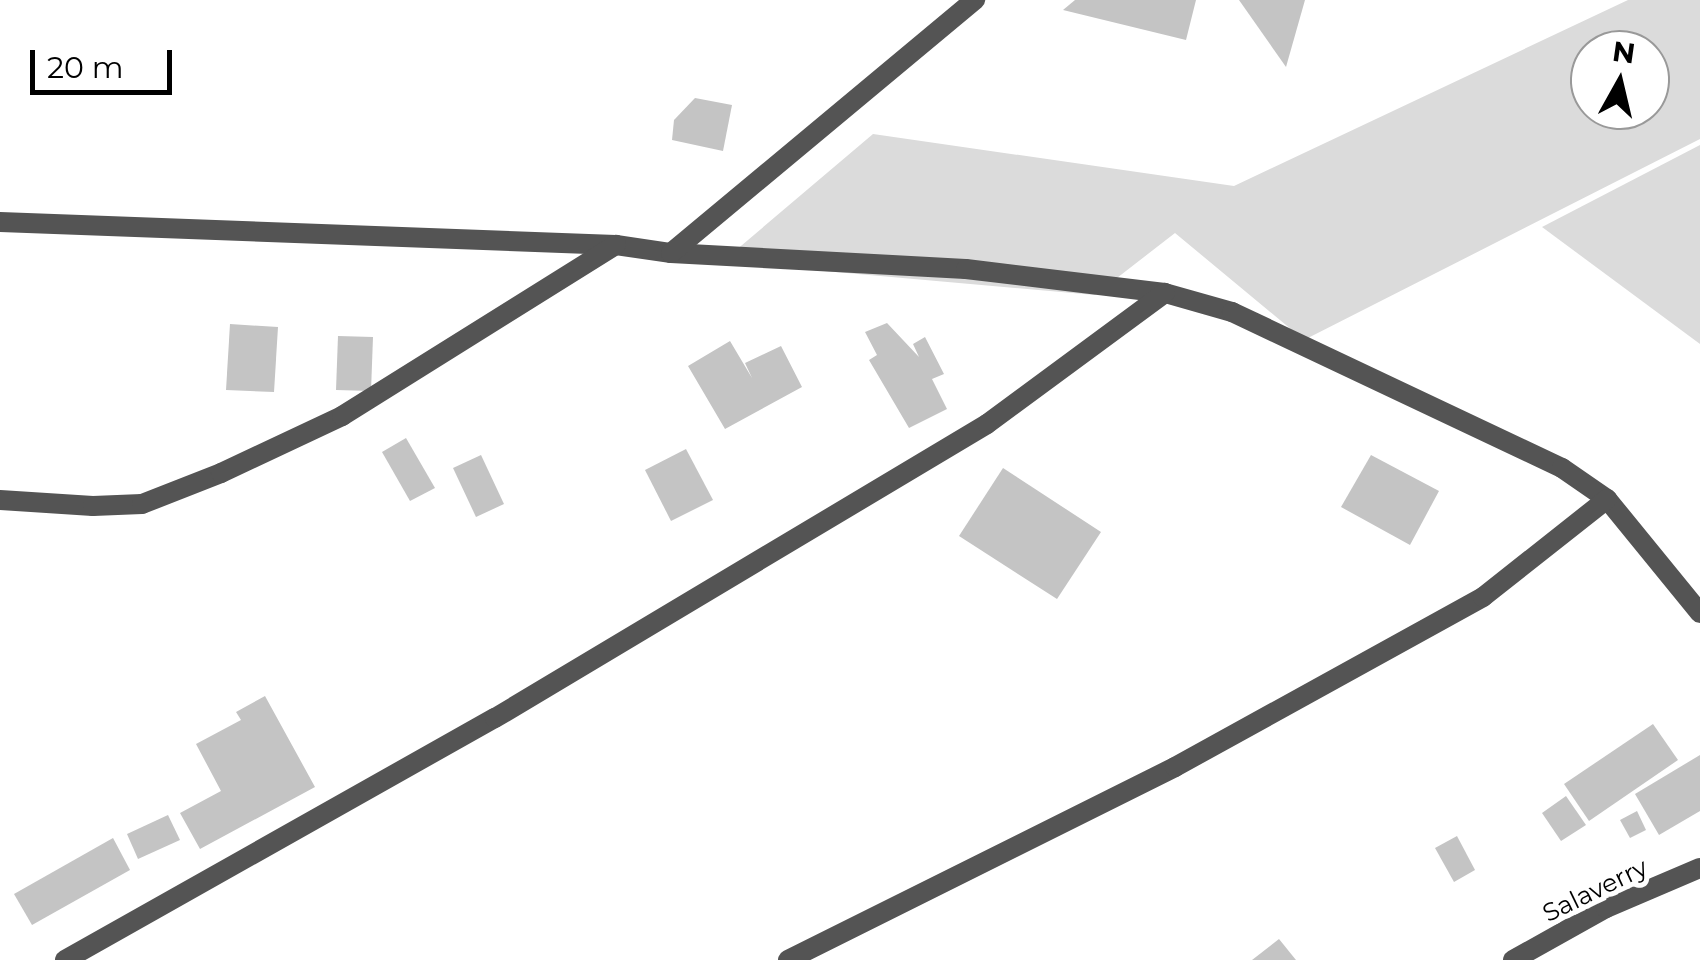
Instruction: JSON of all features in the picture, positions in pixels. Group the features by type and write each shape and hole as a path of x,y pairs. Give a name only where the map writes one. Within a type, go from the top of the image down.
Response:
{"street":[{"path":"672,253 975,0"},
{"path":"0,222 616,245 672,253 966,269 1165,293 1232,312 1562,468 1606,499 1700,613"},
{"path":"0,500 93,506 142,504 221,473 342,416 616,245"},
{"path":"65,960 495,718 987,424 1165,293"},
{"path":"788,960 1174,767 1483,597 1606,499"},
{"name":"Salaverry","path":"1513,960 1606,908 1700,868"}],"shaded area":[{"path":"1628,0 1700,0 1700,139 1304,340 1175,233 1095,295 722,262 873,134 1234,186"},
{"path":"1700,145 1700,344 1542,227"}],"building":[{"path":"1075,0 1196,0 1186,40 1063,10"},
{"path":"1239,0 1305,0 1286,67"},
{"path":"695,98 732,105 723,151 672,140 674,120"},
{"path":"887,323 919,357 913,344 925,337 944,374 932,379 947,409 909,428 869,360 877,355 865,332"},
{"path":"230,324 278,327 274,392 226,390"},
{"path":"338,336 373,337 371,391 336,390"},
{"path":"730,341 752,378 745,363 781,346 802,387 725,429 688,366"},
{"path":"406,438 435,488 410,501 382,452"},
{"path":"686,449 713,500 671,521 645,470"},
{"path":"481,455 504,504 476,517 453,468"},
{"path":"1371,455 1439,491 1410,545 1341,507"},
{"path":"1003,468 1101,532 1057,599 959,536"},
{"path":"265,696 315,787 200,849 180,813 221,791 196,744 241,720 236,712"},
{"path":"1653,724 1678,760 1589,821 1564,784"},
{"path":"1700,755 1700,811 1659,835 1635,794"},
{"path":"1566,796 1586,825 1561,841 1542,813"},
{"path":"1637,811 1646,830 1630,838 1620,820"},
{"path":"168,815 180,840 138,859 127,834"},
{"path":"1457,836 1475,870 1454,882 1435,848"},
{"path":"113,838 130,870 32,925 14,894"},
{"path":"1279,939 1296,960 1252,960"}]}
